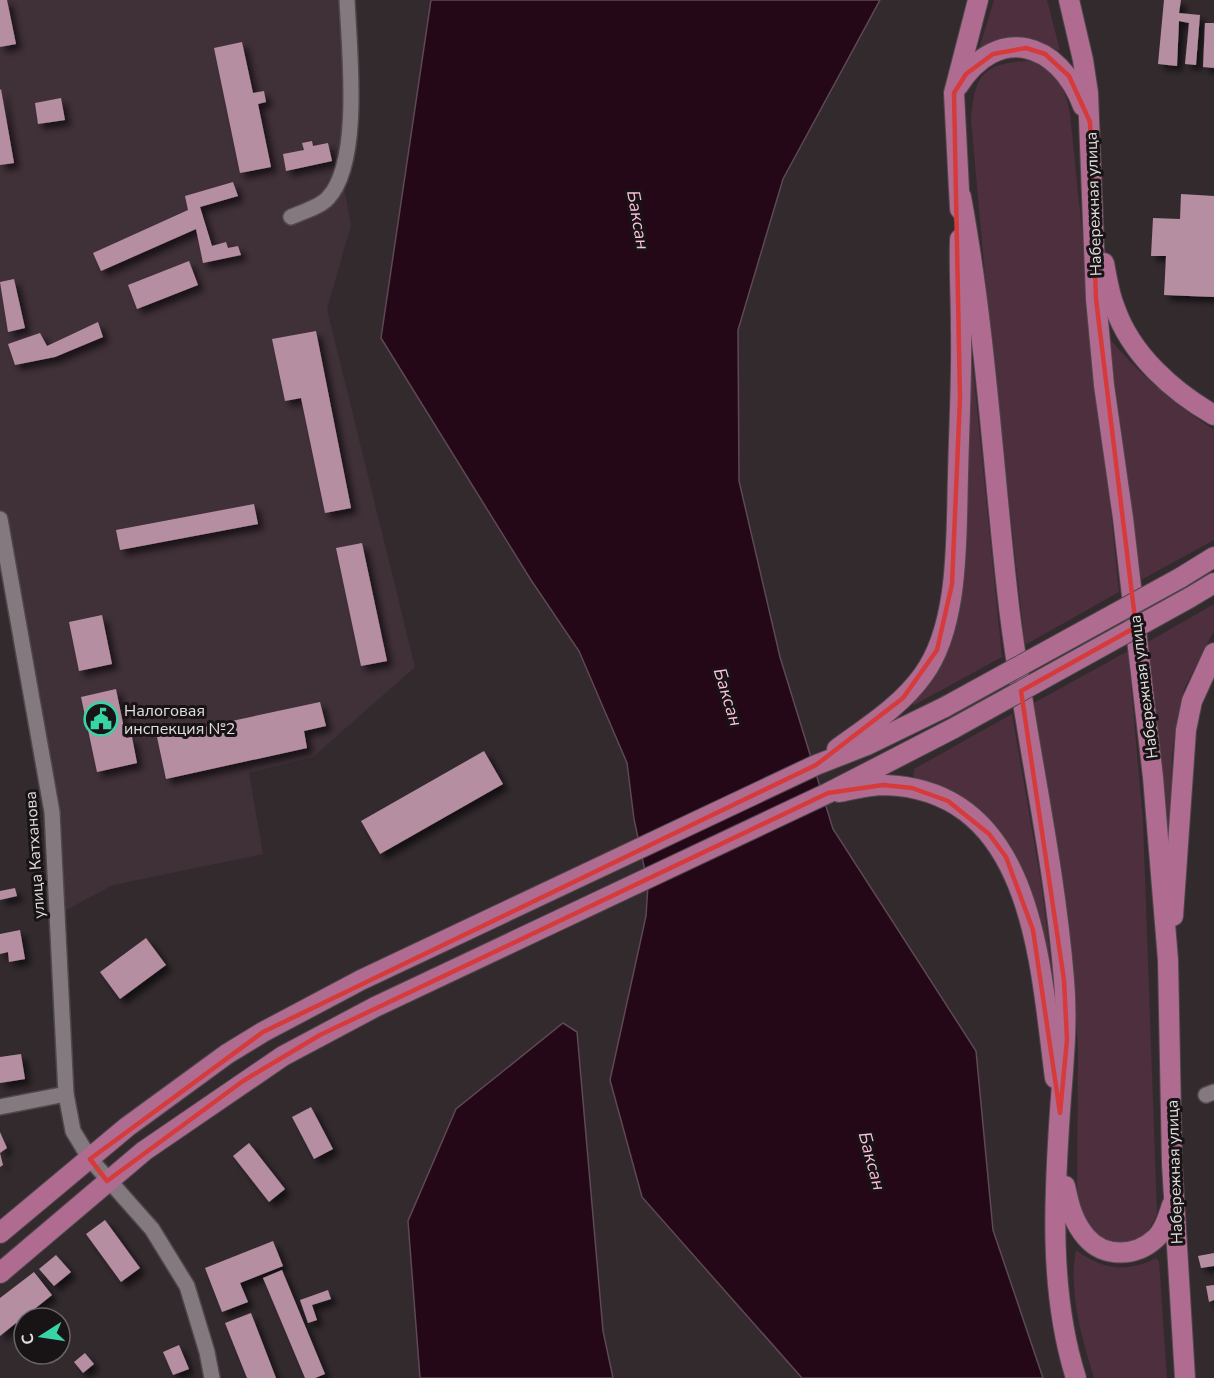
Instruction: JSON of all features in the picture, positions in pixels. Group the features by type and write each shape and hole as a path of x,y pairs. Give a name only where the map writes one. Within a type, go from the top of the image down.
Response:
{"main road":[{"path":"816,765 903,698 924,674 937,650 946,620 952,585 957,507 961,330 961,197 954,93 978,0"},
{"name":"Набережная улица","path":"1069,0 1083,60 1090,122 1096,299 1104,385 1123,518 1153,777 1168,960 1174,1200 1185,1378"},
{"path":"954,93 966,74 978,62 1009,48 1026,48 1045,54 1069,76 1090,122"},
{"path":"961,197 974,270 1010,608 1053,888 1064,980 1067,1040 1060,1113 1056,1254 1059,1303 1068,1351 1076,1378"},
{"path":"1093,206 1114,306 1124,328 1162,377 1214,415"},
{"path":"0,1233 154,1107 227,1054 263,1032 361,980 621,856 816,765 867,745 945,707 1214,557"},
{"path":"0,1273 107,1181 243,1081 283,1056 375,1007 828,793 954,728 1214,583"},
{"path":"1168,960 1175,901 1186,730 1192,702 1214,652"},
{"path":"828,793 883,785 929,793 968,815 989,834 1006,856 1018,882 1033,930 1044,987 1060,1113"},
{"path":"1059,1154 1070,1207 1077,1224 1087,1239 1101,1249 1115,1253 1131,1252 1144,1247 1157,1238 1166,1224 1174,1200"}],"street":[{"path":"291,218 327,200 342,177 349,145 347,0"},
{"name":"улица Катханова","path":"0,519 52,812 66,1094 74,1131 90,1159 107,1181 152,1229 187,1286 207,1352 212,1378"},
{"path":"0,1107 66,1094"}],"highlighted area":[{"path":"1026,48 1045,54 1069,76 1090,122 1096,299 1136,627 1021,691 1064,980 1067,1040 1060,1113 1033,930 1006,857 989,834 948,801 912,788 883,785 828,793 320,1035 243,1081 107,1181 90,1159 263,1032 816,765 903,698 937,650 952,584 960,398 954,93 966,74 993,54"}],"shaded area":[{"path":"0,0 347,0 342,177 351,225 327,309 415,667 313,757 249,773 263,854 113,885 57,915 52,812 0,519"},
{"path":"994,0 1047,0 1060,50 1026,40 1010,41 979,49"},
{"path":"1032,61 1059,82 1070,114 1119,592 1025,645 990,331 971,120 975,91 985,73 1003,64"},
{"path":"969,329 1002,657 914,705 910,701 944,653"},
{"path":"1109,338 1158,388 1214,430 1214,540 1141,580"},
{"path":"1214,604 1214,631 1185,687 1177,719 1172,754 1170,847 1148,642"},
{"path":"1128,651 1143,821 1157,1214 1145,1234 1138,1240 1123,1244 1092,1235 1077,1200 1078,1048 1072,958 1032,704"},
{"path":"1012,714 1040,876 1055,992 1052,992 1038,922 1022,872 1008,845 913,781 914,769"},
{"path":"1076,1250 1096,1262 1115,1267 1135,1266 1156,1258 1159,1261 1167,1378 1094,1378 1075,1298"}],"water":[{"name":"Баксан","path":"431,0 880,0 783,179 738,330 739,481 780,657 833,829 976,1051 993,1230 1043,1378 802,1378 642,1197 610,1080 646,916 648,885 634,819 627,763 579,651 531,580 381,338"},
{"path":"563,1023 577,1032 603,1331 613,1378 420,1378 408,1221 456,1109"}],"building":[{"path":"0,0 7,0 16,44 0,47"},
{"path":"1164,0 1181,0 1179,13 1200,15 1196,65 1185,64 1189,23 1179,21 1177,66 1158,64"},
{"path":"1205,23 1214,23 1214,68 1203,67"},
{"path":"242,42 253,93 264,91 266,102 258,104 271,167 240,173 214,48"},
{"path":"0,90 14,163 0,165"},
{"path":"61,98 65,120 38,124 35,103"},
{"path":"312,141 313,146 328,143 332,161 286,171 283,154 304,150 302,143"},
{"path":"233,182 238,196 200,207 212,246 226,242 228,248 238,246 241,255 203,263 196,229 101,271 93,253 188,210 185,196"},
{"path":"1181,194 1214,196 1214,297 1164,295 1166,256 1151,256 1153,218 1180,219"},
{"path":"189,261 198,285 137,309 128,285"},
{"path":"14,279 25,328 8,332 0,282"},
{"path":"98,322 103,337 55,357 15,365 8,344 40,333 47,346"},
{"path":"316,331 351,508 325,513 301,398 285,401 272,339"},
{"path":"254,504 258,524 120,550 116,530"},
{"path":"362,543 387,661 361,666 336,548"},
{"path":"102,615 112,664 79,671 69,622"},
{"path":"116,689 126,738 132,737 137,763 97,772 81,697"},
{"path":"320,702 326,726 304,731 307,748 166,779 157,737"},
{"path":"484,751 503,784 380,854 361,821"},
{"path":"15,888 17,896 0,900 0,891"},
{"path":"20,930 25,959 9,962 8,952 0,954 0,934"},
{"path":"146,938 166,965 120,999 100,972"},
{"path":"21,1054 25,1079 0,1083 0,1057"},
{"path":"311,1107 333,1149 314,1159 292,1117"},
{"path":"0,1132 7,1148 0,1153"},
{"path":"249,1143 285,1189 269,1202 233,1156"},
{"path":"105,1220 140,1268 121,1282 86,1234"},
{"path":"273,1241 283,1266 240,1283 248,1302 222,1312 205,1268"},
{"path":"1214,1253 1214,1266 1201,1268 1198,1256"},
{"path":"56,1255 71,1272 54,1286 39,1269"},
{"path":"282,1270 325,1374 315,1378 305,1378 263,1278"},
{"path":"34,1272 52,1295 38,1306 12,1306 12,1326 0,1336 0,1298"},
{"path":"1214,1285 1214,1300 1209,1302 1206,1286"},
{"path":"328,1290 331,1299 312,1305 317,1320 308,1323 300,1300"},
{"path":"251,1313 276,1378 247,1378 225,1323"},
{"path":"179,1345 189,1369 173,1375 163,1352"},
{"path":"85,1353 94,1364 83,1373 74,1362"}],"place":[{"name":"Налоговая инспекция №2","path":"101,719"}]}
